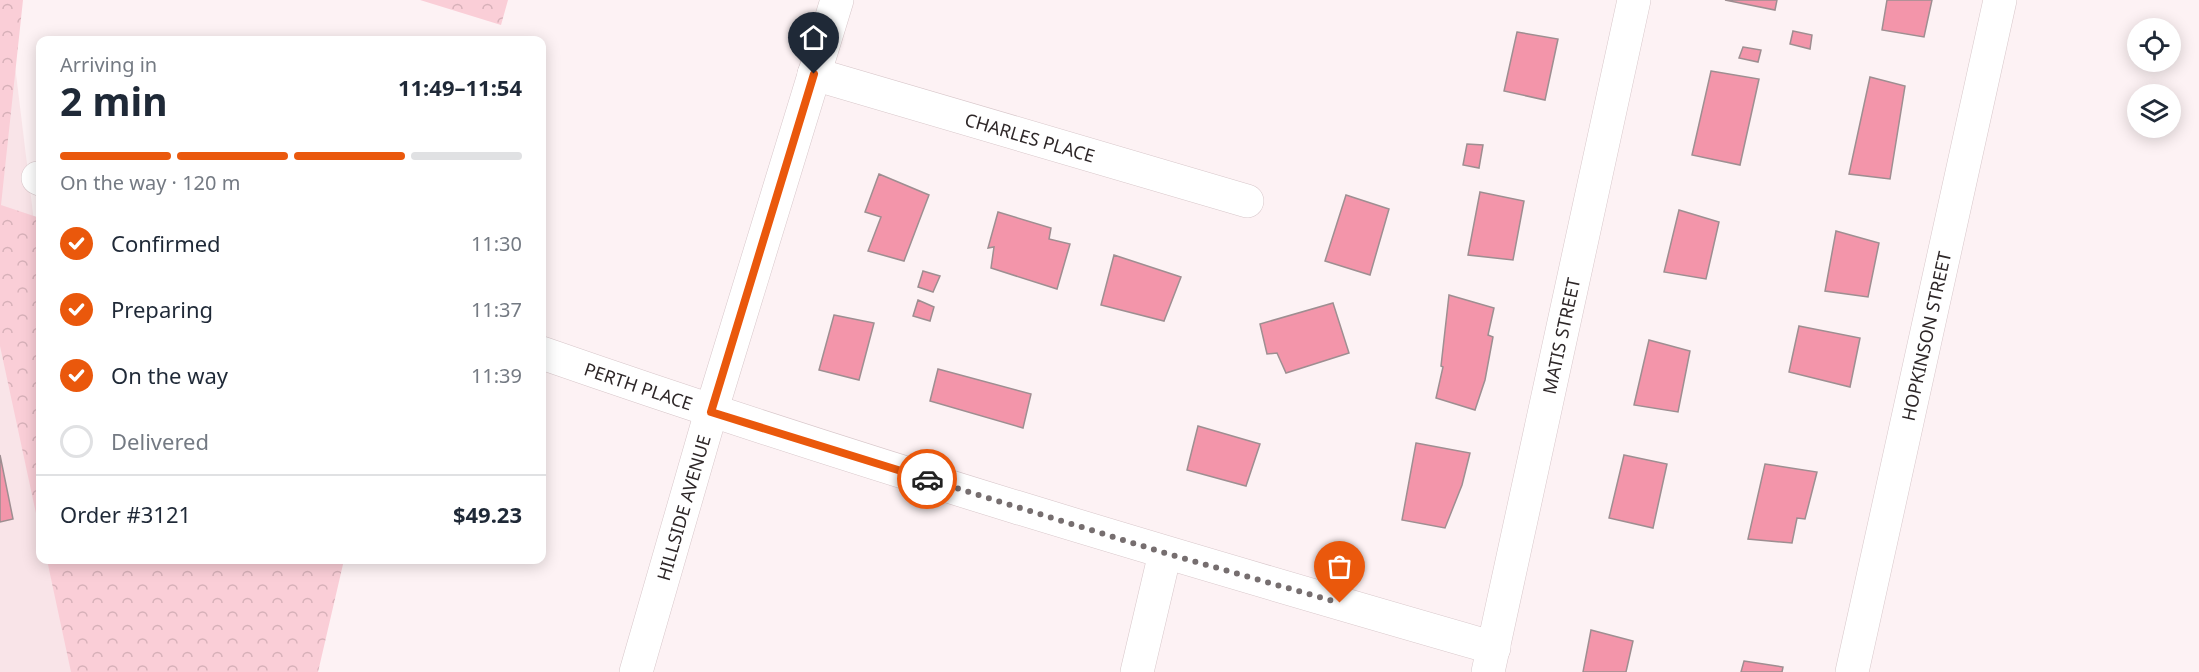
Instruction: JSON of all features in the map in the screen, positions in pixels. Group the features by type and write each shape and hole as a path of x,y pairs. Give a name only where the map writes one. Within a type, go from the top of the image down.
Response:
{"street":[{"name":"HILLSIDE AVENUE","path":"636,672 711,412 837,0"},
{"name":"MATIS STREET","path":"1491,660 1634,0"},
{"name":"HOPKINSON STREET","path":"1852,672 2000,0"},
{"name":"CHARLES PLACE","path":"814,74 1246,201"},
{"name":"PERTH PLACE","path":"546,354 711,412 1165,553 1491,660"},
{"path":"1137,672 1165,553"}],"shaded area":[{"path":"0,0 7,0 36,238 36,564 76,564 90,672 0,672"}],"green space":[{"path":"0,0 23,0 1,205 36,217 36,513 0,346"},
{"path":"420,0 508,0 501,25"},
{"path":"48,564 343,564 318,672 71,672"}],"building":[{"path":"1725,0 1777,0 1775,10"},
{"path":"1887,0 1932,0 1924,37 1882,30"},
{"path":"1793,31 1812,35 1810,49 1790,44"},
{"path":"1517,32 1558,39 1545,100 1504,91"},
{"path":"1743,47 1761,50 1758,62 1739,58"},
{"path":"1711,71 1759,79 1740,165 1692,155"},
{"path":"1870,77 1905,86 1890,179 1849,174"},
{"path":"1467,144 1483,145 1479,168 1463,165"},
{"path":"879,174 929,195 904,261 868,251 881,217 865,212"},
{"path":"1480,192 1524,201 1513,260 1468,255"},
{"path":"1346,195 1389,209 1370,275 1325,261"},
{"path":"1679,210 1719,222 1706,279 1664,272"},
{"path":"998,212 1051,228 1049,239 1070,244 1057,289 991,268 994,247 988,248"},
{"path":"1836,231 1879,243 1868,297 1825,291"},
{"path":"1114,255 1181,277 1164,321 1101,305"},
{"path":"923,271 940,276 933,292 918,287"},
{"path":"1449,295 1494,308 1488,335 1493,337 1485,380 1475,410 1436,398 1443,367 1441,366"},
{"path":"918,300 934,307 930,321 913,316"},
{"path":"1333,303 1349,353 1286,373 1277,353 1267,354 1260,324"},
{"path":"834,315 874,323 859,380 819,370"},
{"path":"1799,326 1860,338 1850,387 1789,372"},
{"path":"1649,340 1690,351 1678,412 1634,405"},
{"path":"938,369 1031,394 1023,428 930,401"},
{"path":"1198,426 1260,444 1246,486 1187,470"},
{"path":"1416,443 1470,453 1462,485 1445,528 1402,520"},
{"path":"0,455 13,519 0,522"},
{"path":"1624,455 1667,464 1653,528 1609,518"},
{"path":"1765,464 1817,472 1805,519 1797,518 1792,543 1748,539"},
{"path":"1591,630 1633,641 1626,672 1583,672"},
{"path":"1744,661 1783,667 1782,672 1741,672"}],"way so far":[{"path":"927,479 1165,553 1340,603"}],"route":[{"path":"814,74 711,412 927,479"}]}
